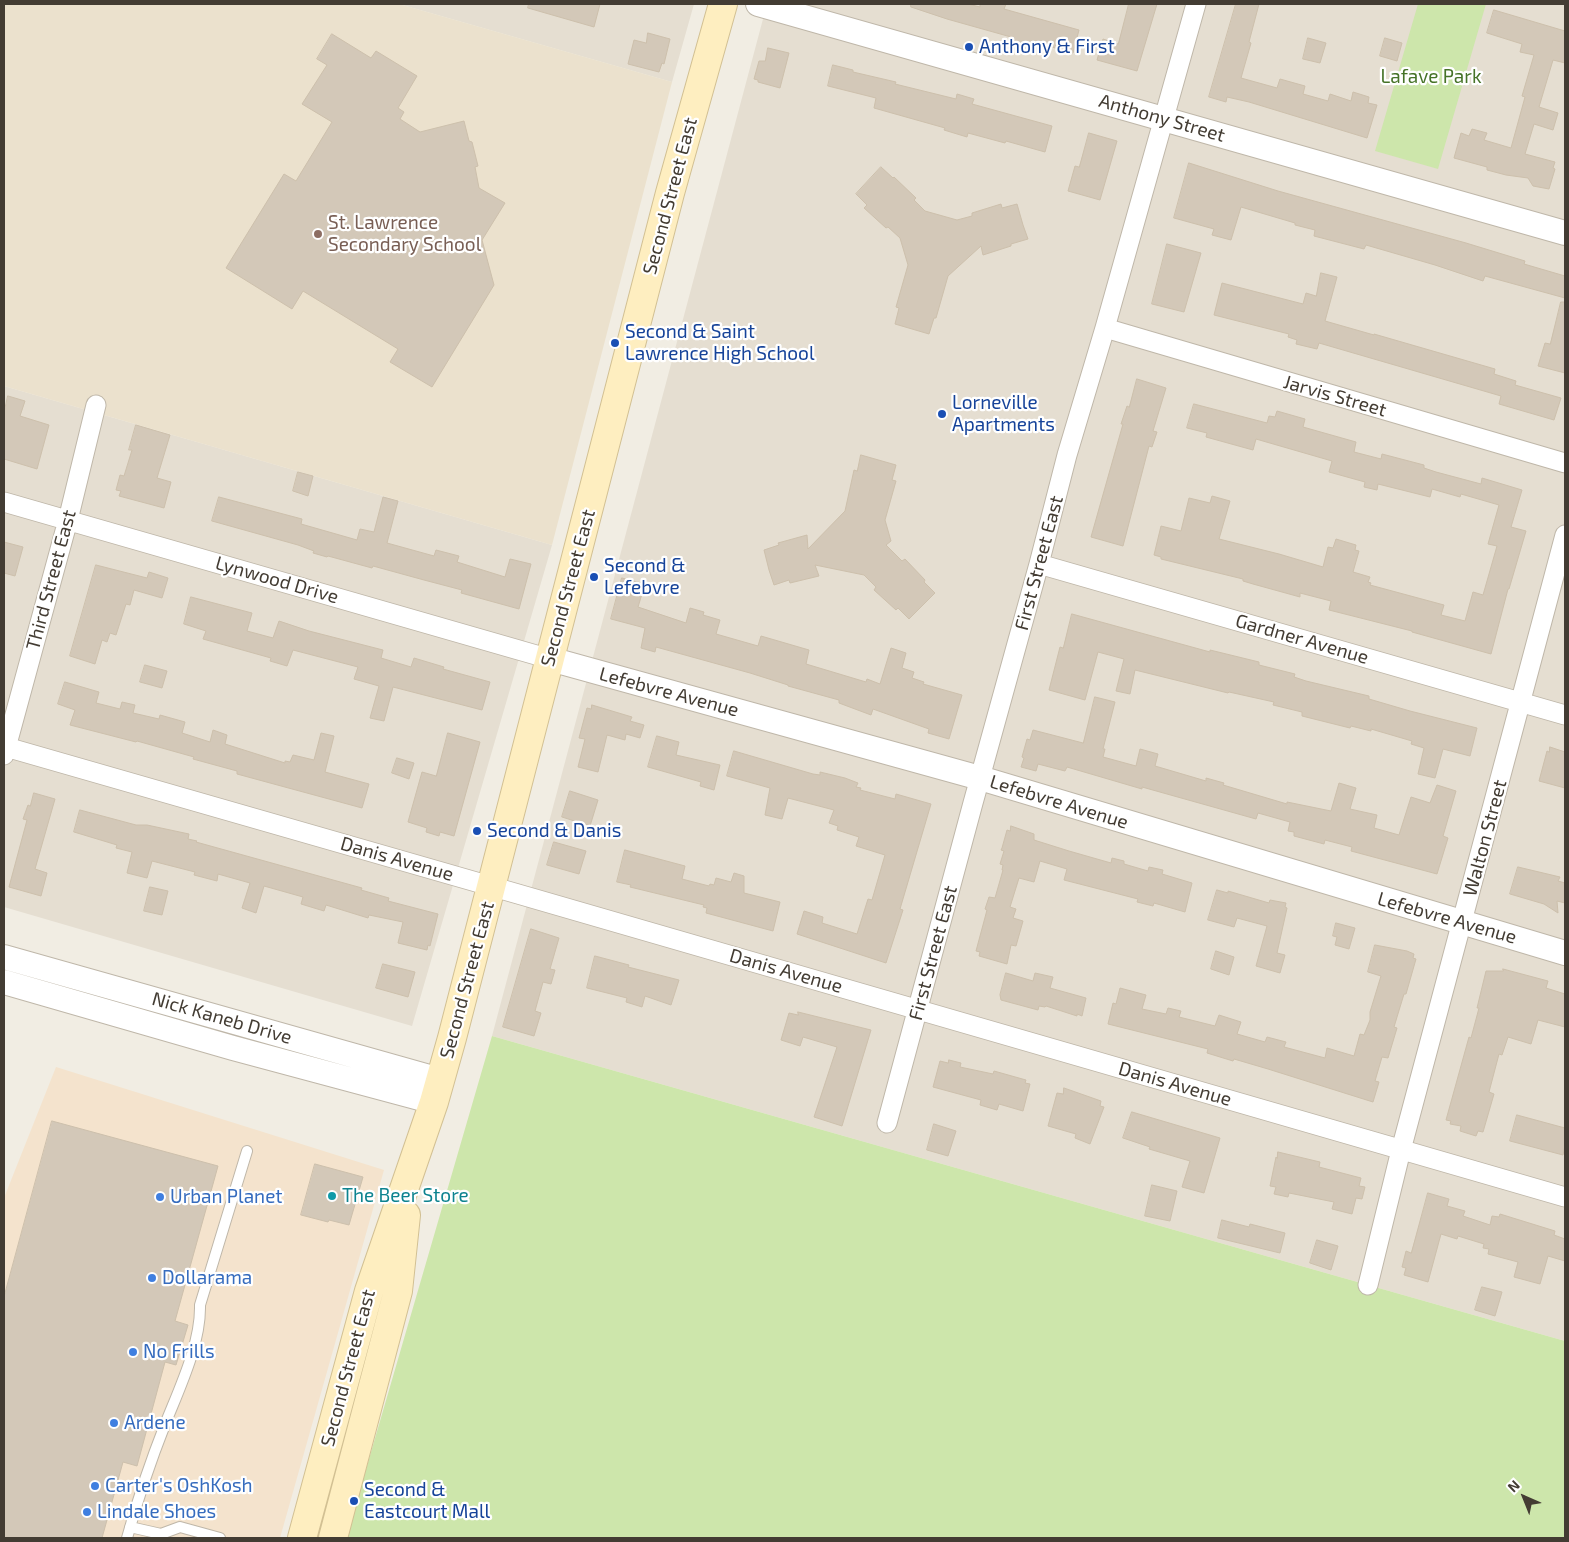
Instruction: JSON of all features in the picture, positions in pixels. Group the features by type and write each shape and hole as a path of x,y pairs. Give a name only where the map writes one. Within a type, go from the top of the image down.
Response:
{"main road":[{"name":"Second Street East","path":"302,1538 369,1291 437,1091 492,886 670,193 723,4"},
{"name":"Second Street East","path":"333,1538 398,1291 410,1171"}],"street":[{"name":"Anthony Street","path":"758,4 1565,233"},
{"name":"First Street East","path":"887,1123 1067,455 1105,328 1196,4"},
{"name":"Jarvis Street","path":"1105,328 1565,463"},
{"name":"Third Street East","path":"5,751 68,520 96,405"},
{"name":"Lynwood Drive","path":"4,502 550,659"},
{"name":"Walton Street","path":"1368,1285 1401,1150 1565,536"},
{"name":"Gardner Avenue","path":"1039,564 1565,715"},
{"name":"Lefebvre Avenue","path":"550,659 980,778 1565,953"},
{"name":"Danis Avenue","path":"5,751 492,886 1565,1197"},
{"name":"Nick Kaneb Drive","path":"4,956 437,1091"},
{"name":"Nick Kaneb Drive","path":"4,982 233,1048 437,1091"}],"lane":[{"path":"127,1538 140,1489 188,1364 201,1320 200,1305 247,1151"},
{"path":"130,1527 163,1536 180,1528 220,1538"}],"shaded area":[{"name":"St. Lawrence Secondary School","path":"4,4 399,4 672,82 552,545 4,386"},
{"path":"399,4 694,4 672,82"},
{"path":"767,4 1565,4 1565,1341 492,1036"},
{"path":"4,386 552,545 412,1026 4,907"},
{"path":"56,1067 384,1170 280,1538 4,1538 4,1198"}],"green space":[{"name":"Lafave Park","path":"1418,4 1486,4 1438,169 1375,151"},
{"path":"492,1036 1565,1341 1565,1538 346,1538"}],"building":[{"path":"529,4 600,4 594,27 528,8"},
{"path":"911,4 968,4 980,7 980,4 1006,4 1004,9 1079,30 1073,53 1034,42 1033,44 1026,42 1025,45 1010,41 1011,37 947,19 911,7"},
{"path":"1129,4 1157,4 1137,71 1097,60 1103,39 1118,44"},
{"path":"1236,4 1259,4 1241,78 1277,88 1280,79 1305,86 1303,94 1328,101 1330,94 1351,101 1353,92 1369,97 1368,103 1377,105 1367,138 1249,102 1227,97 1226,102 1209,97"},
{"path":"1494,10 1565,31 1565,63 1553,60 1539,107 1558,113 1553,130 1534,124 1525,154 1555,162 1553,168 1555,169 1549,189 1533,186 1528,178 1487,170 1487,167 1454,158 1461,133 1469,136 1472,129 1487,133 1484,140 1511,148 1525,97 1522,96 1534,55 1520,52 1522,44 1487,33"},
{"path":"648,33 670,39 664,64 662,63 659,72 628,64 634,40 646,43"},
{"path":"332,34 371,58 376,51 417,76 398,108 404,112 400,119 420,132 464,121 478,166 475,167 479,188 505,203 482,240 494,285 432,387 390,362 398,349 303,291 292,309 226,268 284,174 296,181 332,122 302,104 327,65 317,59"},
{"path":"1308,38 1326,43 1320,63 1303,59"},
{"path":"1385,38 1402,43 1397,61 1380,56"},
{"path":"768,48 789,53 780,88 758,82 758,80 754,79 759,61 765,61"},
{"path":"833,65 853,70 853,72 896,82 895,84 956,99 957,94 974,99 972,104 1052,126 1045,152 968,133 967,137 944,130 945,128 874,108 876,98 828,86"},
{"path":"1089,133 1117,141 1100,200 1068,191 1075,166 1079,167"},
{"path":"1189,163 1278,191 1525,261 1524,264 1565,276 1565,298 1485,276 1483,281 1366,245 1364,249 1314,236 1315,230 1241,207 1231,240 1212,235 1214,229 1174,218"},
{"path":"881,167 916,198 914,200 925,211 957,220 1001,204 1002,208 1017,204 1028,239 983,255 981,246 948,276 936,318 934,318 929,334 895,324 899,308 896,307 908,265 900,238 864,208 867,205 856,194"},
{"path":"1167,244 1201,253 1184,312 1152,304"},
{"path":"1321,273 1337,277 1325,321 1495,369 1494,374 1516,381 1515,385 1561,398 1554,420 1499,404 1501,396 1319,343 1317,349 1296,344 1297,340 1288,337 1289,334 1214,315 1222,283 1303,304 1306,293 1316,296"},
{"path":"1561,302 1565,302 1565,373 1538,366 1545,343 1550,344"},
{"path":"1137,379 1166,388 1153,431 1157,432 1152,447 1149,446 1123,546 1091,537 1123,424 1121,424 1127,406 1129,407"},
{"path":"8,396 25,401 20,416 49,425 37,469 4,459 4,413"},
{"path":"1194,404 1267,423 1269,416 1275,417 1277,411 1305,419 1303,427 1356,442 1354,452 1381,459 1382,454 1424,465 1424,468 1436,472 1481,484 1482,478 1522,490 1511,527 1526,531 1491,654 1329,610 1331,601 1300,593 1300,597 1243,581 1243,579 1161,559 1161,557 1154,555 1161,526 1181,531 1189,498 1210,503 1212,496 1230,501 1219,539 1323,567 1328,547 1333,548 1336,539 1356,545 1355,550 1359,551 1353,572 1370,577 1368,582 1371,583 1370,585 1444,605 1441,615 1465,621 1473,592 1483,595 1497,546 1488,544 1499,505 1461,494 1460,497 1432,489 1430,497 1378,484 1377,490 1364,487 1365,482 1329,472 1332,461 1256,439 1253,450 1206,437 1207,433 1187,428"},
{"path":"136,425 170,435 157,478 171,482 164,508 119,496 121,491 116,490 120,475 124,476 132,450 129,450"},
{"path":"861,455 896,465 892,480 896,481 885,520 891,541 886,545 902,561 905,559 935,593 909,619 874,590 876,587 864,575 815,565 819,576 790,583 789,580 774,585 769,570 764,550 779,545 778,543 807,535 808,549 845,511 854,470 857,471"},
{"path":"298,472 313,476 308,496 293,491"},
{"path":"219,497 302,519 301,524 357,540 360,529 374,532 383,497 398,501 387,543 434,556 436,550 459,556 457,562 505,577 510,559 531,564 519,609 461,593 462,590 373,566 372,568 313,553 314,551 298,545 212,521"},
{"path":"4,542 23,547 15,576 4,573"},
{"path":"96,565 147,578 149,572 168,578 162,598 134,590 130,605 126,604 116,635 110,633 107,642 102,640 95,664 70,656"},
{"path":"622,578 645,584 638,607 686,623 690,608 704,612 703,615 720,620 716,634 758,646 761,636 809,650 806,664 866,682 867,679 880,684 891,648 906,653 902,668 914,672 912,678 924,682 923,684 962,695 949,739 928,733 929,729 873,709 871,715 839,703 839,700 750,673 656,647 655,652 641,648 645,628 611,619"},
{"path":"191,597 252,613 247,631 273,638 279,621 309,631 383,650 381,658 411,667 414,658 444,667 443,669 490,682 482,710 393,687 384,721 370,718 379,686 354,679 358,667 293,650 287,666 270,661 271,658 203,639 206,631 184,624"},
{"path":"1072,614 1210,652 1210,650 1259,662 1259,665 1295,674 1294,677 1306,681 1369,696 1369,699 1477,728 1470,756 1443,749 1435,778 1418,774 1424,748 1411,744 1412,741 1371,729 1371,731 1351,726 1350,728 1302,716 1302,712 1273,705 1274,702 1228,693 1135,670 1130,694 1116,691 1124,659 1098,652 1085,700 1049,690 1060,647 1063,648"},
{"path":"145,665 167,671 162,688 140,682"},
{"path":"65,682 99,692 96,703 120,709 122,702 135,705 133,713 159,719 160,715 185,722 182,733 210,742 213,730 227,735 225,744 285,763 285,761 290,762 293,755 314,760 321,733 334,736 325,772 369,784 362,808 237,774 237,771 193,759 194,757 70,725 75,710 58,704"},
{"path":"1095,697 1115,702 1103,749 1105,749 1103,757 1136,766 1140,749 1158,754 1155,766 1206,781 1206,778 1224,783 1223,785 1287,804 1287,802 1331,811 1339,783 1356,788 1350,809 1377,815 1374,828 1399,835 1411,797 1430,803 1437,785 1456,791 1443,836 1448,838 1437,874 1351,851 1352,847 1325,840 1324,844 1294,836 1294,832 1288,831 1290,822 1258,813 1256,819 1067,767 1065,771 1038,764 1036,771 1021,767 1027,739 1030,740 1033,730 1083,743"},
{"path":"592,705 632,717 630,721 644,725 640,738 626,734 625,740 607,735 598,772 578,767 585,739 579,738 587,708 591,709"},
{"path":"448,733 480,742 454,836 440,832 439,836 426,832 427,828 408,822 422,772 436,776"},
{"path":"657,736 679,742 676,755 720,765 714,790 700,786 701,782 648,767"},
{"path":"1550,747 1565,752 1565,788 1539,781 1547,751 1549,752"},
{"path":"734,751 813,774 820,775 820,772 845,778 858,783 856,787 861,788 860,790 895,799 896,794 931,804 900,909 903,910 886,963 797,934 804,911 823,917 822,923 857,934 868,899 872,900 885,855 856,846 859,837 837,830 838,826 829,823 834,810 788,798 782,819 765,815 770,788 727,776"},
{"path":"397,758 414,763 409,779 392,773"},
{"path":"570,791 598,800 590,826 562,817"},
{"path":"34,793 55,799 35,869 47,873 41,896 9,887 27,820 23,819"},
{"path":"80,810 136,825 147,825 189,834 188,839 196,842 362,888 361,890 389,898 388,901 438,914 430,946 428,945 427,950 398,943 403,922 369,915 368,918 326,905 324,911 301,904 303,897 264,886 256,913 242,908 250,883 218,874 217,881 194,875 195,872 152,861 147,878 127,873 132,852 116,848 117,845 74,832"},
{"path":"1011,826 1034,834 1034,840 1111,863 1112,858 1124,861 1124,864 1148,871 1149,867 1163,870 1162,874 1192,883 1185,912 1154,903 1153,906 1137,902 1138,899 1064,880 1067,869 1040,861 1034,882 1019,878 1010,907 1016,909 1013,918 1023,921 1016,946 1011,945 1007,964 979,956 980,952 976,951 987,910 985,909 989,897 995,898 1003,870 1003,865 1000,864 1004,851 1001,850 1007,830 1010,831"},
{"path":"554,842 586,851 579,874 547,865"},
{"path":"625,850 685,866 682,879 709,886 710,884 714,885 716,878 731,882 734,873 744,876 744,893 780,902 773,931 706,913 707,908 703,907 704,905 630,887 631,885 617,882"},
{"path":"1518,867 1560,877 1558,881 1565,883 1565,903 1557,901 1558,913 1544,904 1510,894"},
{"path":"150,887 168,891 162,915 144,911"},
{"path":"1217,890 1228,893 1228,891 1269,903 1270,900 1286,903 1285,907 1287,908 1277,953 1285,955 1280,973 1256,966 1267,926 1237,918 1234,927 1208,920"},
{"path":"1336,923 1355,928 1349,949 1335,945 1337,937 1333,936"},
{"path":"531,929 559,938 550,969 555,970 551,984 543,982 535,1011 541,1013 534,1036 503,1027"},
{"path":"1375,945 1407,951 1414,954 1413,958 1416,959 1394,1027 1397,1028 1388,1058 1382,1057 1375,1081 1379,1082 1373,1102 1268,1069 1207,1053 1208,1049 1108,1024 1113,1003 1116,1004 1120,988 1146,995 1142,1009 1166,1014 1168,1008 1181,1011 1179,1017 1215,1026 1219,1015 1241,1022 1237,1034 1265,1042 1267,1037 1286,1042 1284,1047 1325,1058 1327,1048 1354,1056 1360,1034 1364,1035 1370,1020 1370,1012 1381,976 1368,972"},
{"path":"1216,951 1234,957 1229,975 1211,969"},
{"path":"595,956 629,965 628,967 679,980 671,1005 645,996 642,1007 626,1002 627,998 587,988"},
{"path":"383,964 415,972 408,997 376,988"},
{"path":"1503,969 1548,981 1546,988 1565,994 1565,1027 1538,1020 1531,1044 1508,1037 1502,1055 1499,1054 1489,1092 1494,1094 1483,1132 1478,1131 1476,1136 1460,1131 1461,1126 1450,1124 1451,1121 1446,1120 1469,1037 1471,1038 1486,971 1503,971"},
{"path":"1006,973 1033,981 1035,973 1053,977 1050,988 1086,998 1082,1016 1046,1006 1039,1006 1038,1010 1001,1000 1000,995"},
{"path":"798,1012 871,1030 842,1126 814,1117 837,1047 803,1037 800,1046 781,1040 789,1013 798,1015"},
{"path":"949,1060 961,1063 960,1067 993,1074 994,1071 1026,1080 1025,1083 1030,1084 1023,1111 999,1104 997,1110 980,1105 981,1100 933,1087 940,1061 948,1063"},
{"path":"1064,1088 1101,1101 1100,1106 1104,1107 1090,1144 1075,1138 1076,1134 1048,1126 1057,1093 1063,1094"},
{"path":"1132,1112 1220,1138 1204,1193 1182,1187 1190,1161 1149,1149 1150,1147 1123,1138"},
{"path":"1517,1115 1565,1128 1563,1155 1510,1141"},
{"path":"52,1121 218,1166 175,1321 188,1325 176,1365 165,1362 137,1466 123,1462 102,1538 4,1538 4,1297"},
{"path":"934,1124 956,1131 948,1156 927,1150"},
{"path":"1278,1152 1320,1162 1319,1167 1361,1178 1359,1186 1365,1187 1362,1199 1356,1198 1352,1214 1332,1209 1334,1202 1289,1193 1288,1197 1274,1194 1276,1187 1270,1186"},
{"name":"The Beer Store","path":"315,1164 363,1177 349,1225 301,1215"},
{"path":"1152,1185 1177,1191 1170,1221 1145,1216"},
{"path":"1428,1193 1449,1199 1447,1206 1465,1211 1463,1216 1490,1225 1492,1216 1499,1217 1500,1214 1555,1231 1554,1235 1565,1239 1565,1261 1548,1256 1540,1284 1514,1277 1518,1262 1488,1254 1489,1249 1483,1248 1484,1244 1458,1236 1457,1239 1441,1234 1428,1282 1404,1275 1406,1268 1402,1267 1406,1251 1411,1253"},
{"path":"1222,1220 1249,1227 1250,1224 1285,1233 1280,1253 1218,1238"},
{"path":"1317,1240 1338,1246 1331,1270 1310,1263"},
{"path":"1482,1287 1502,1292 1495,1316 1475,1310"}],"place":[{"name":"Anthony & First","path":"969,47"},
{"name":"St. Lawrence Secondary School","path":"318,234"},
{"name":"Second & Saint Lawrence High School","path":"615,343"},
{"name":"Lorneville Apartments","path":"942,414"},
{"name":"Second & Lefebvre","path":"594,577"},
{"name":"Second & Danis","path":"477,831"},
{"name":"The Beer Store","path":"332,1196"},
{"name":"Urban Planet","path":"160,1197"},
{"name":"Dollarama","path":"152,1278"},
{"name":"No Frills","path":"133,1352"},
{"name":"Ardene","path":"114,1423"},
{"name":"Carter's OshKosh","path":"95,1486"},
{"name":"Second & Eastcourt Mall","path":"354,1501"},
{"name":"Lindale Shoes","path":"87,1512"}]}
